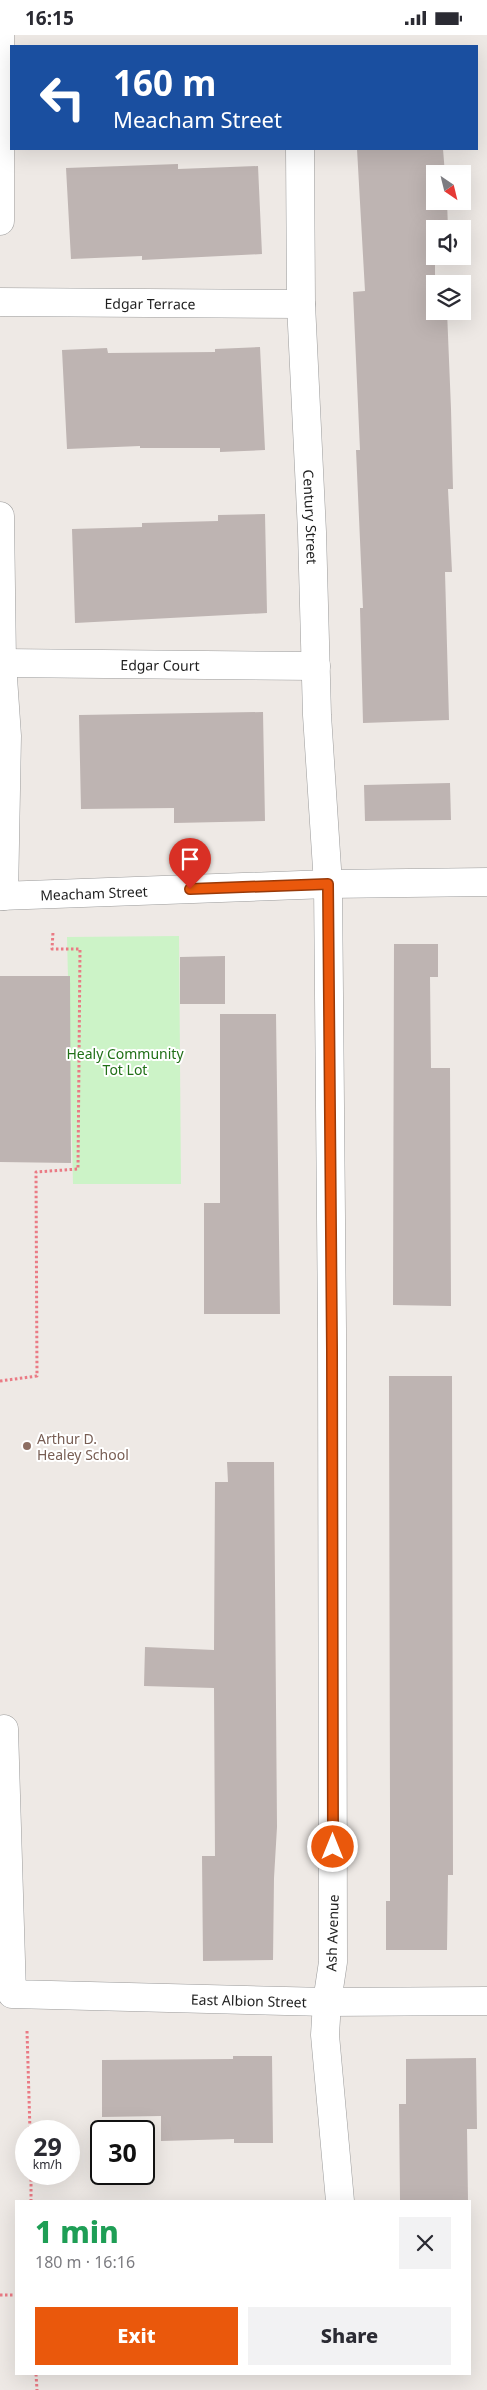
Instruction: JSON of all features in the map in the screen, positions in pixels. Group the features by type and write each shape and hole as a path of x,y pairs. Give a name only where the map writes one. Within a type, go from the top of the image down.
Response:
{"street":[{"path":"0,35 0,221"},
{"name":"Century Street","path":"300,150 300,303 328,884"},
{"name":"Edgar Terrace","path":"0,302 300,303"},
{"path":"0,516 2,663 7,736 2,896"},
{"name":"Edgar Court","path":"2,663 316,666"},
{"name":"Meacham Street","path":"2,896 328,884 487,881"},
{"name":"Ash Avenue","path":"328,884 332,1349 333,1962 327,2002 325,2035 340,2200"},
{"path":"4,1729 19,1994"},
{"name":"East Albion Street","path":"19,1994 327,2002 487,2001"}],"path":[{"path":"0,1381 37,1376 36,1172 78,1169 80,949 52,949 53,933"},
{"path":"19,1994 29,2120"},
{"path":"31,2185 32,2200"},
{"path":"0,2295 15,2295"},
{"path":"36,2375 37,2390"}],"green space":[{"name":"Healy Community Tot Lot","path":"179,936 181,1184 73,1184 67,937"}],"building":[{"path":"357,150 443,150 444,165 426,165 426,210 447,210 448,220 426,220 426,265 435,265 435,275 426,275 426,320 447,320 453,489 448,489 452,572 445,572 449,720 363,723 360,608 363,608 356,450 360,450 353,292 365,291"},
{"path":"178,164 178,169 258,166 262,254 142,260 142,256 71,259 66,168"},
{"path":"260,347 265,450 220,452 220,448 140,448 140,446 67,449 62,350 107,348 108,353 215,352 215,349"},
{"path":"265,514 267,613 75,623 72,529 142,527 142,523 218,521 218,515"},
{"path":"263,712 265,821 174,823 174,808 81,809 79,715"},
{"path":"450,783 451,820 365,821 364,785"},
{"path":"394,944 438,944 438,977 430,977 431,1068 450,1068 451,1306 393,1305"},
{"path":"225,956 225,1004 180,1004 180,957"},
{"path":"0,976 70,976 71,1163 0,1162"},
{"path":"220,1014 276,1014 280,1314 204,1314 204,1203 220,1203"},
{"path":"389,1376 452,1376 453,1875 448,1875 447,1950 386,1950 386,1901 390,1901"},
{"path":"227,1462 274,1462 277,1827 273,1960 203,1961 202,1856 215,1856 214,1688 144,1686 145,1647 214,1650 215,1482 228,1482"},
{"path":"233,2056 272,2056 273,2143 234,2143 234,2139 161,2141 161,2116 102,2117 102,2060 233,2059"},
{"path":"476,2058 477,2129 467,2129 468,2200 400,2200 399,2104 406,2104 406,2059"}],"place":[{"name":"Arthur D. Healey School","path":"27,1446"}],"route":[{"path":"190,889 328,884 332,1349 333,1847"}]}
